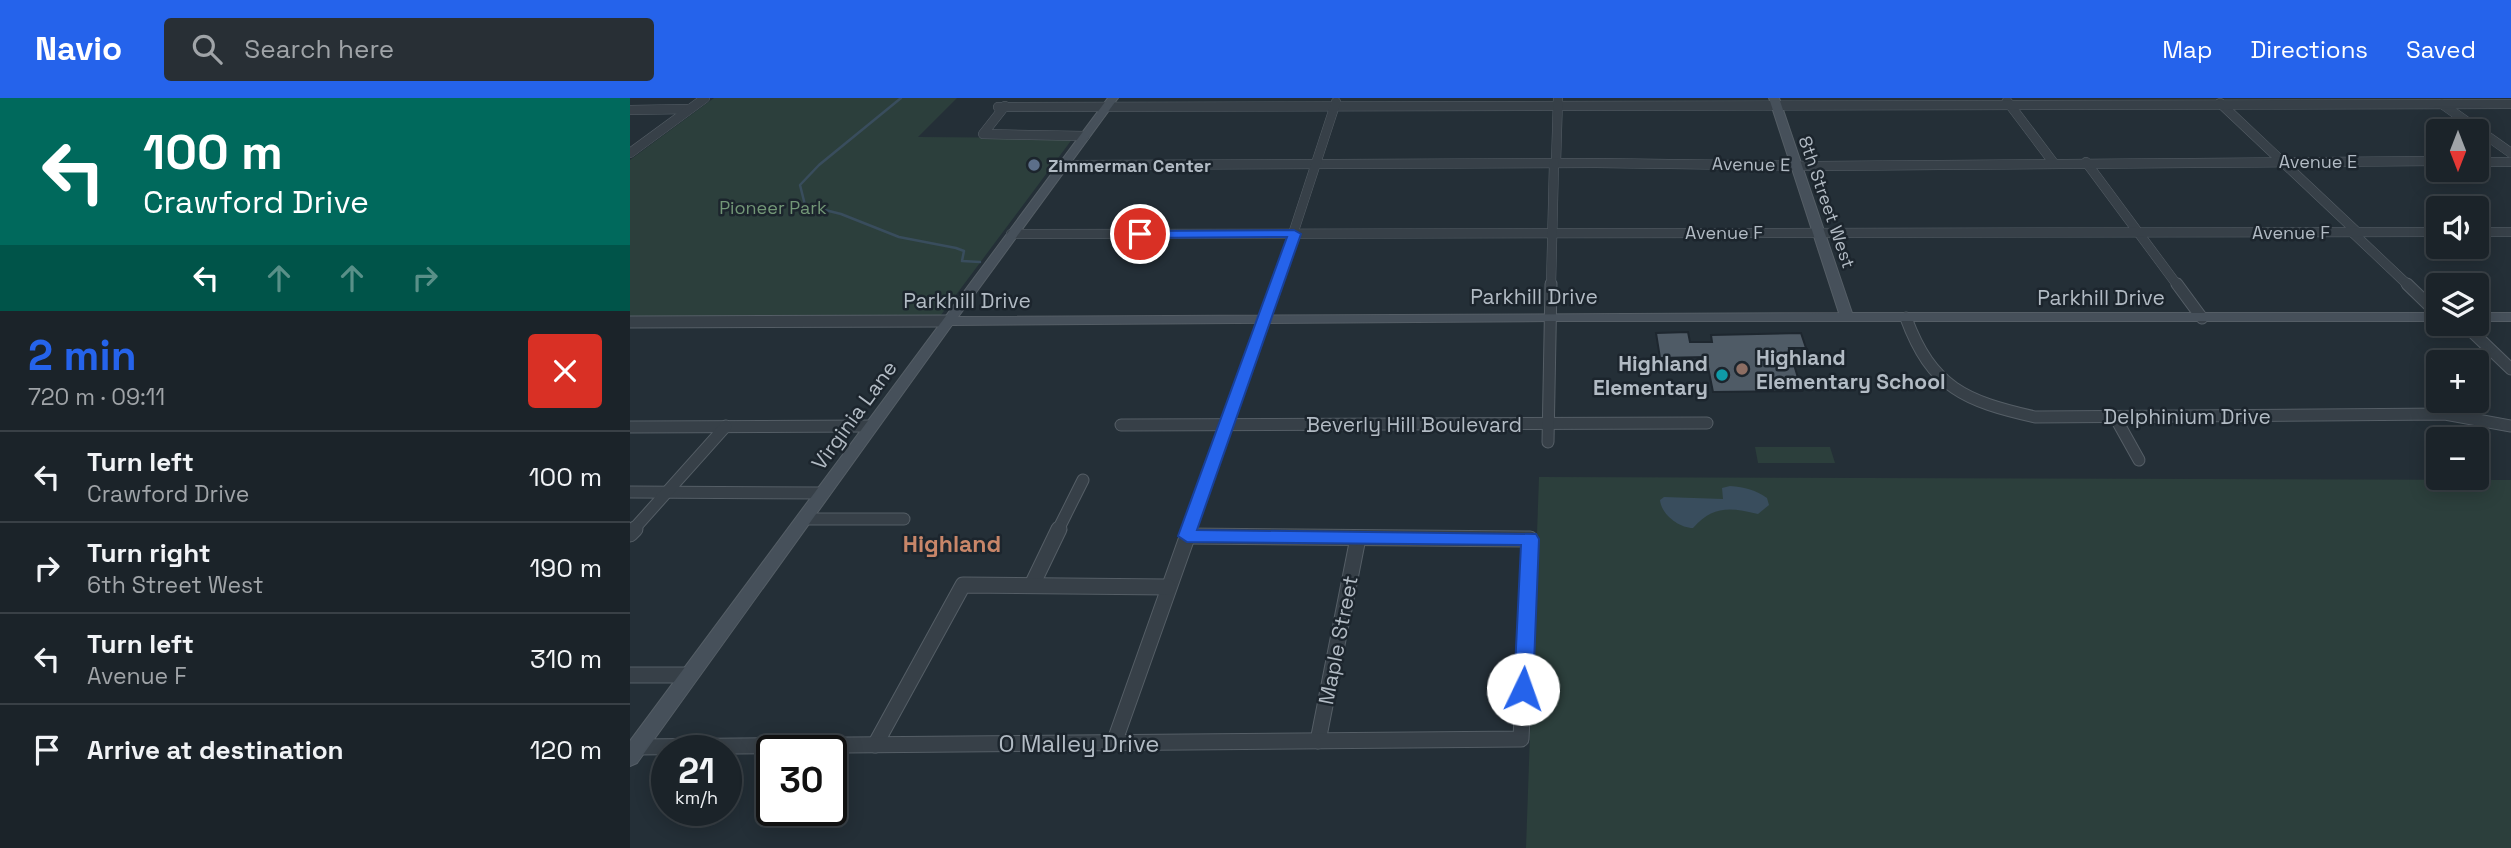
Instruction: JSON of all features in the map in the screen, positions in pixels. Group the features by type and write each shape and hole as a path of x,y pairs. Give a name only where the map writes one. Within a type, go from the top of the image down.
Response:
{"street":[{"path":"630,153 705,98"},
{"path":"2215,98 2426,303"},
{"path":"2433,98 2511,153"},
{"name":"Virginia Lane","path":"634,752 1110,102"},
{"path":"1114,743 1294,234 1336,102"},
{"path":"1548,442 1552,317 1551,233 1558,102"},
{"name":"8th Street West","path":"1775,102 1847,317"},
{"path":"2007,102 2053,163"},
{"path":"1085,136 983,134 1003,104 2511,104"},
{"path":"630,110 690,109"},
{"path":"2086,162 2202,318"},
{"name":"Avenue E","path":"1063,165 2426,162"},
{"path":"2489,162 2511,162"},
{"name":"Avenue F","path":"1011,234 2426,232"},
{"path":"2489,232 2511,232"},
{"name":"Parkhill Drive","path":"630,322 2426,315"},
{"path":"2489,317 2511,317"},
{"name":"Delphinium Drive","path":"1906,318 1927,364 1951,385 1992,407 2035,417 2445,414 2511,426"},
{"path":"2477,336 2511,369"},
{"path":"2115,417 2139,460"},
{"name":"Beverly Hill Boulevard","path":"1121,425 1707,423"},
{"path":"630,534 726,426"},
{"path":"630,427 872,426"},
{"path":"1032,585 1083,480"},
{"path":"630,492 822,493"},
{"path":"803,519 904,519"},
{"path":"1187,536 1358,538"},
{"name":"O Malley Drive","path":"634,752 875,745 1521,739 1530,539 1358,538"},
{"name":"Maple Street","path":"1318,741 1358,538"},
{"path":"875,745 963,585 1168,587"},
{"path":"630,675 689,675"}],"green space":[{"name":"Pioneer Park","path":"714,98 957,98 918,137 1073,138 941,315 630,317 630,160"},
{"path":"1755,447 1830,447 1835,463 1758,463"},
{"path":"1539,477 2426,480 2426,490 2489,490 2489,480 2511,480 2511,848 1526,848"}],"water":[{"path":"1730,486 1759,493 1767,498 1769,505 1758,514 1738,510 1715,512 1693,528 1682,526 1672,519 1661,505 1660,500 1664,497 1723,499 1722,488"}],"building":[{"name":"Highland Elementary","path":"1688,332 1690,342 1712,342 1711,335 1801,333 1806,348 1789,348 1802,391 1713,392 1706,357 1660,358 1656,333"}],"waterway":[{"path":"901,98 819,165 800,185 805,205 841,214 899,237 956,248 964,251 962,261 980,262"}],"place":[{"name":"Zimmerman Center","path":"1034,165"},
{"name":"Highland Elementary School","path":"1742,369"},
{"name":"Highland Elementary","path":"1722,375"}],"district":[{"name":"Highland","path":"952,544"}],"route":[{"path":"1140,234 1294,234 1187,536 1530,539 1523,689"}]}
